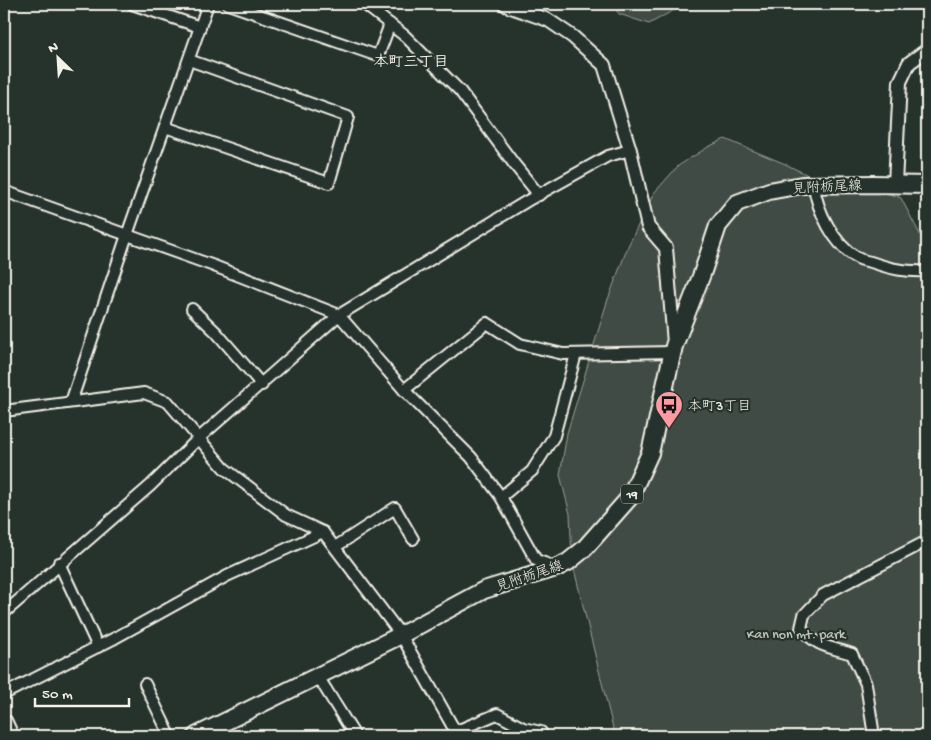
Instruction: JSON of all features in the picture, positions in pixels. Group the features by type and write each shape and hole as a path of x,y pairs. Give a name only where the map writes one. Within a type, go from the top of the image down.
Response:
{"main road":[{"name":"見附栃尾線","path":"196,736 401,634 484,590 556,568 568,562 584,549 630,497 650,453 674,349 718,226 736,203 769,191 802,185 927,185"},
{"path":"4,722 10,736"}],"street":[{"path":"132,4 200,27"},
{"path":"71,402 208,4"},
{"path":"228,4 378,56 390,24"},
{"path":"364,4 405,36 460,91 539,195"},
{"path":"404,390 487,323 520,344 563,354 674,349 666,248 648,227 630,150 604,65 573,37 548,20 505,4"},
{"path":"895,184 900,82 909,63 927,50"},
{"path":"165,127 329,183 348,117 188,60"},
{"path":"4,613 59,563 150,486 198,439 262,385 339,315 426,261 539,195 608,156 630,150"},
{"path":"814,186 833,237 856,257 895,270 908,272 927,271"},
{"path":"4,191 214,266 339,315 404,390 471,457 501,497 536,560 556,568"},
{"path":"192,309 216,332 262,385"},
{"path":"501,497 532,471 554,436 576,354"},
{"path":"4,411 144,393 168,402 224,468 286,515 324,532 401,634 456,734 497,714 523,728 541,732 543,736"},
{"path":"335,547 395,508 413,539"},
{"path":"4,694 98,647 227,576 324,532"},
{"path":"874,736 866,684 852,654 822,645 809,638 801,628 804,615 823,595 927,541"},
{"path":"59,563 98,647"},
{"path":"317,675 355,736"},
{"path":"144,684 170,736"}],"green space":[{"path":"612,4 685,4 649,24 619,14"},
{"name":"Kan non mt. park","path":"725,139 812,177 846,184 869,186 901,198 927,248 927,736 615,736 572,561 570,514 560,475 567,433 607,302 628,246 654,193 678,166 708,147"}],"place":[{"name":"本町3丁目","path":"669,429"}],"district":[{"name":"本町三丁目","path":"411,61"}]}
